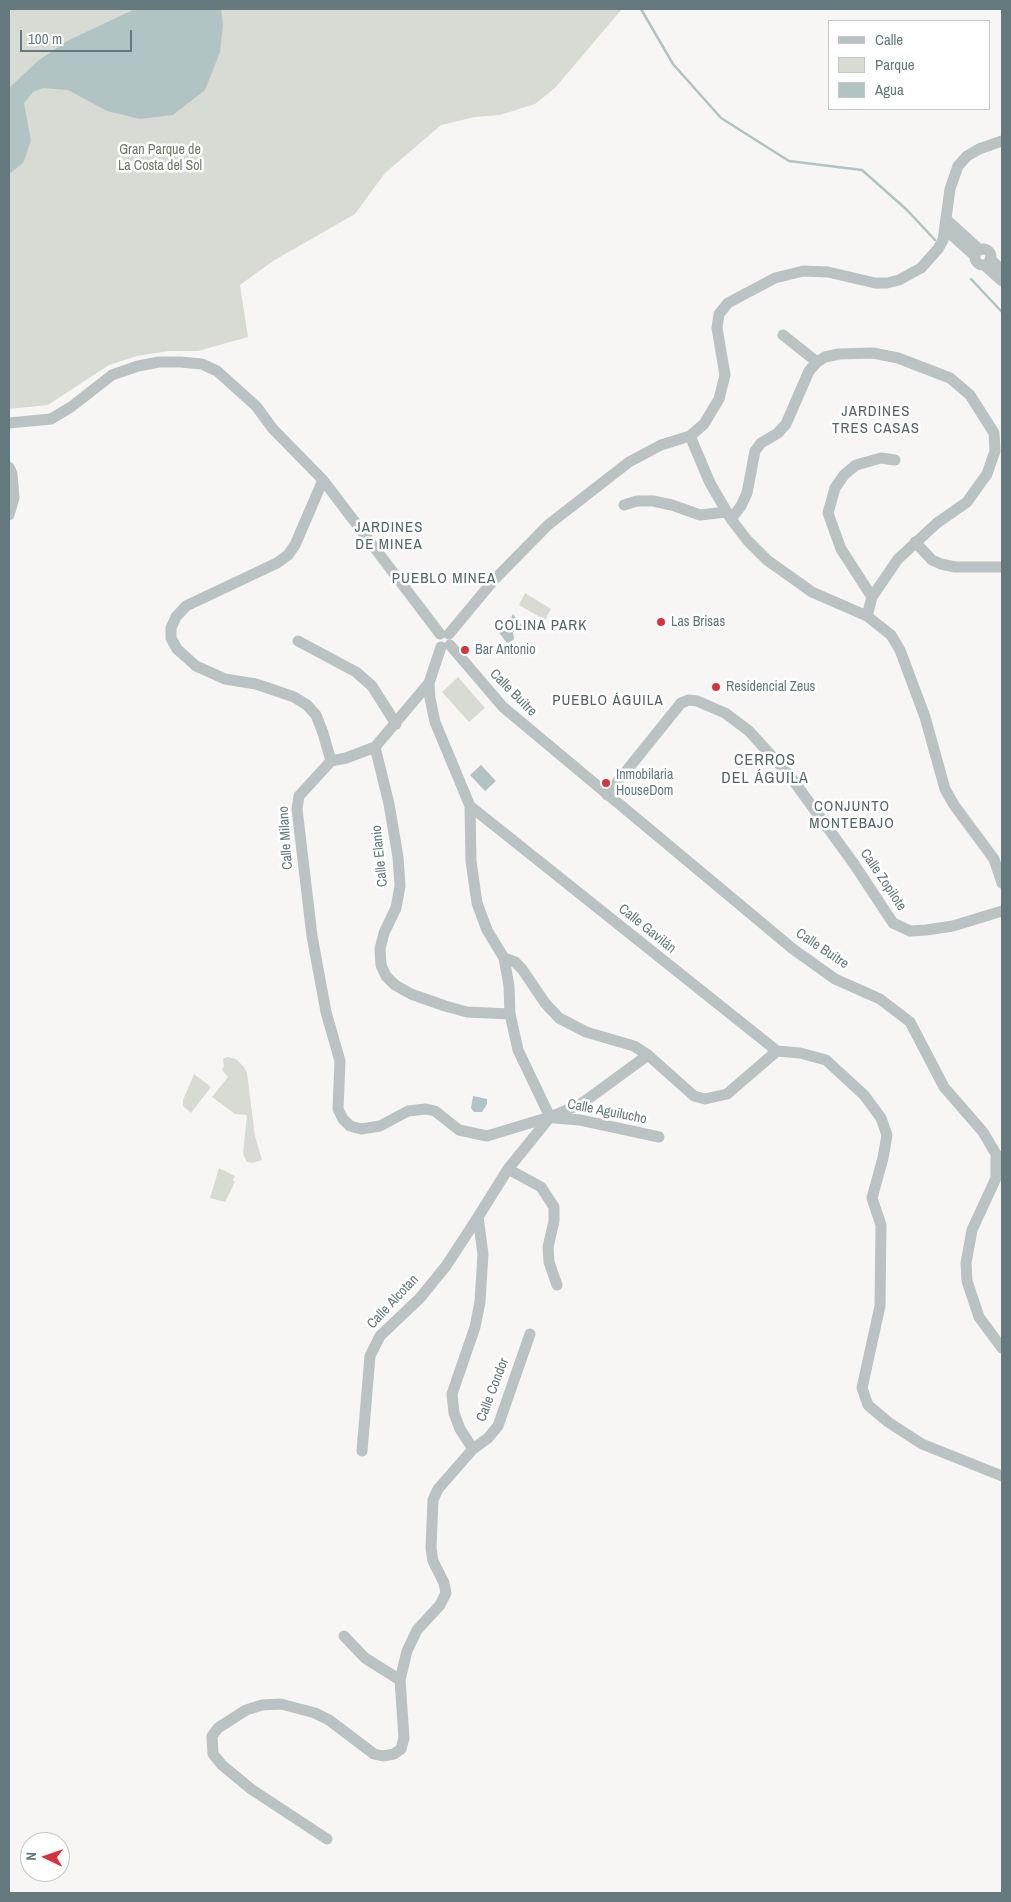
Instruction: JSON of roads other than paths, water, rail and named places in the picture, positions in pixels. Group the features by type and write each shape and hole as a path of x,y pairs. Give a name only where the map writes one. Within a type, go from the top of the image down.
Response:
{"street":[{"path":"323,480 295,545 288,555 277,563 186,606 176,617 171,628 171,638 186,659 208,674 275,689 306,704 319,724 331,761 346,758 375,746 396,724 429,683 445,640 493,581 548,525 629,462 661,445 690,436 704,424 719,399 725,375 717,328 719,314 728,303 775,278 803,270 828,272 875,283 887,283 899,280 921,268 940,245 946,225 950,189 958,166 979,149 1002,141"},
{"path":"946,225 977,253 988,252 987,262 1002,281"},
{"path":"987,262 1002,270"},
{"path":"783,334 817,362"},
{"path":"624,505 637,501 653,501 672,505 700,515 728,515 741,506 747,493 756,451 761,443 778,433 786,424 809,372 817,362 825,357 852,353 873,353 898,358 950,378 970,395 986,417 994,434 995,451 987,474 967,502 938,522 898,559 872,597 867,616"},
{"name":"Calle Buitre","path":"9,423 51,420 112,375 138,366 159,362 202,364 217,371 232,383 256,406 272,429 323,480 445,640 503,707 808,960 836,979 880,999 910,1022 944,1087 984,1132 996,1154 996,1178 972,1230 966,1263 967,1281 979,1317 1002,1348"},
{"path":"690,436 710,483 728,515 747,540 786,576 812,592 867,616 891,635 900,650 925,717 945,790 998,857 1002,883"},
{"path":"872,597 841,549 828,513 835,488 844,475 856,465 881,458 895,460"},
{"path":"9,467 13,479 14,498 9,515"},
{"path":"915,542 932,560 941,564 954,567 1002,567"},
{"path":"298,641 334,658 372,686 396,724"},
{"path":"429,683 435,722 470,806 471,861 477,903 487,930 504,958 509,986 510,1014 518,1050 550,1117"},
{"name":"Calle Zopilote","path":"607,795 681,703 689,700 697,701 725,713 743,726 778,763 854,864 893,923 910,931 926,930 953,926 1002,911"},
{"name":"Calle Elanio","path":"375,746 389,804 398,857 400,886 396,908 384,933 380,949 381,965 386,976 395,986 444,1006 467,1012 510,1014"},
{"name":"Calle Milano","path":"331,761 299,796 297,809 312,936 326,1012 340,1061 338,1109 343,1119 350,1126 361,1129 380,1126 408,1111 426,1109 435,1111 459,1130 487,1136 550,1117 581,1104 648,1055"},
{"name":"Calle Gavilán","path":"470,806 777,1051"},
{"path":"504,958 515,962 522,969 545,1003 559,1018 586,1032 634,1046 648,1055 694,1096 705,1099 727,1094 777,1051 815,1056 834,1066 848,1083 864,1095 881,1118 886,1135 883,1158 872,1198 881,1224 880,1298 862,1388 868,1405 888,1422 922,1444 1002,1476"},
{"name":"Calle Aguilucho","path":"550,1117 580,1120 659,1137"},
{"name":"Calle Alcotan","path":"362,1451 370,1356 380,1336 420,1298 446,1266 508,1169 550,1117"},
{"path":"508,1169 541,1187 554,1207 554,1221 548,1247 549,1262 558,1285"},
{"path":"473,1449 460,1429 454,1413 452,1394 475,1327 480,1302 483,1254 478,1217"},
{"name":"Calle Condor","path":"400,1680 407,1651 417,1630 440,1606 446,1593 444,1583 433,1561 431,1548 433,1500 438,1489 473,1449 488,1438 498,1426 530,1334"},
{"path":"327,1840 251,1789 222,1765 213,1754 212,1736 218,1728 246,1710 262,1705 281,1704 315,1713 329,1720 374,1754 383,1756 394,1754 401,1749 404,1738 400,1680 365,1658 344,1636"}],"water":[{"path":"135,9 221,9 223,24 220,52 205,90 173,115 140,119 107,111 68,90 43,88 33,92 24,103 31,141 23,163 9,174 9,88 39,60 67,41"},
{"path":"513,614 524,628 520,632 513,632 514,639 509,643 506,642 498,631 502,627 506,628"},
{"path":"481,765 496,781 485,791 470,775"},
{"path":"473,1096 487,1099 487,1104 482,1112 474,1112 471,1108"}],"waterway":[{"path":"641,9 673,64 721,118 789,161 862,170 907,210 935,240"},
{"path":"971,279 1002,312"}],"place":[{"name":"Las Brisas","path":"661,622"},
{"name":"Bar Antonio","path":"465,650"},
{"name":"Residencial Zeus","path":"716,687"},
{"name":"Inmobilaria HouseDom","path":"606,783"}],"district":[{"name":"JARDINES TRES CASAS","path":"876,420"},
{"name":"JARDINES DE MINEA","path":"389,536"},
{"name":"PUEBLO MINEA","path":"444,579"},
{"name":"COLINA PARK","path":"541,626"},
{"name":"PUEBLO ÁGUILA","path":"608,701"},
{"name":"CERROS DEL ÁGUILA","path":"765,770"},
{"name":"CONJUNTO MONTEBAJO","path":"852,816"}],"park label":[{"name":"Gran Parque de La Costa del Sol","path":"160,158"}]}
